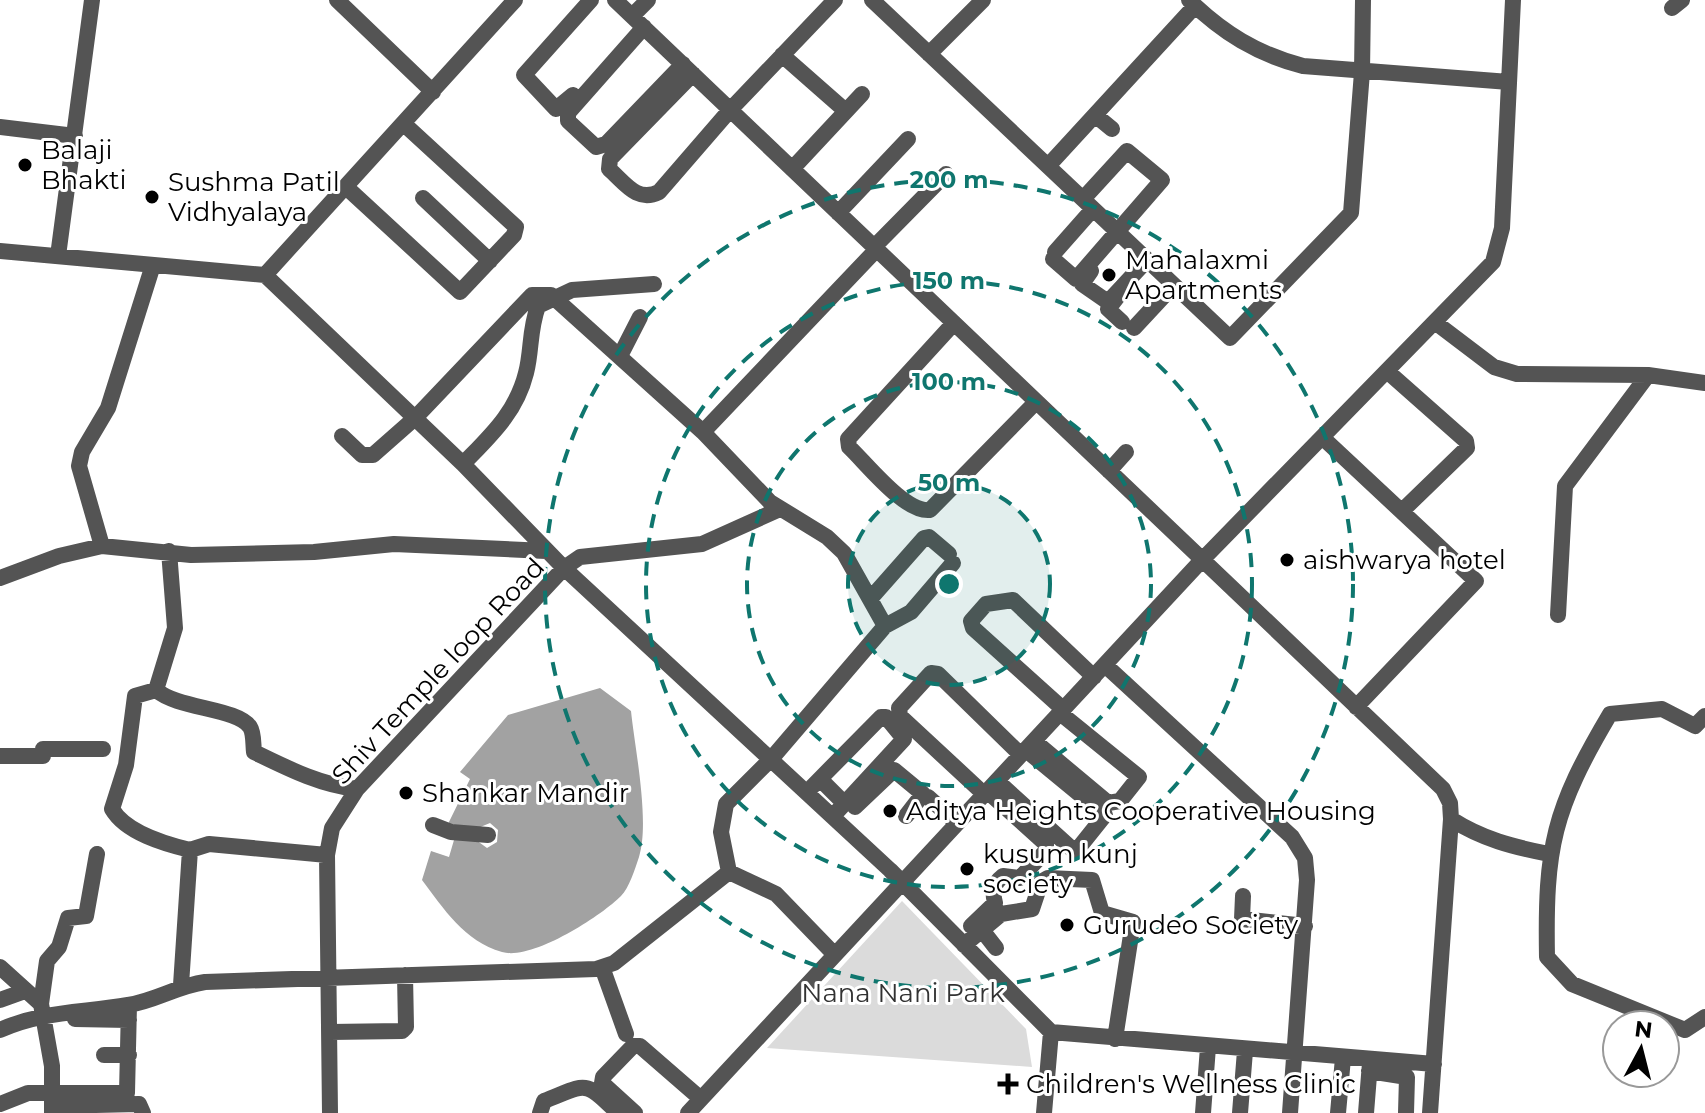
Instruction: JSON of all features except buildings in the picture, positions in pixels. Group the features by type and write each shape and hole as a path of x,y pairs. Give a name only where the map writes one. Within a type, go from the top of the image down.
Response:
{"street":[{"path":"58,256 92,0"},
{"path":"265,275 515,0"},
{"path":"591,0 524,75 556,109 638,22"},
{"path":"615,0 1443,789 1450,803 1451,819 1430,1113"},
{"path":"648,0 638,22 568,113 568,121 596,147 606,144 688,69"},
{"path":"688,69 615,150 609,169 638,195 649,197 659,192 730,110 835,0"},
{"path":"872,0 1230,338 1345,222 1353,204 1362,72 1363,0"},
{"path":"929,54 983,0"},
{"path":"688,1113 1202,560 1482,277 1499,245 1513,0"},
{"path":"342,2 433,92"},
{"path":"1048,166 1192,3 1229,35 1275,59 1362,72 1509,82"},
{"path":"782,55 840,106"},
{"path":"859,92 789,166 840,106 859,92"},
{"path":"1095,115 1112,129"},
{"path":"346,187 460,292 514,235 516,227 404,124"},
{"path":"0,127 75,136"},
{"path":"836,211 905,138"},
{"path":"1120,234 1076,279 1054,255 1085,201 1127,146"},
{"path":"1085,201 1127,151 1162,180 1082,284 1108,302 1148,261"},
{"path":"703,432 946,174"},
{"path":"423,198 490,261"},
{"path":"0,251 265,275 463,464 564,568 580,557 702,544 780,509"},
{"path":"1148,261 1109,306 1128,325 1174,285"},
{"path":"102,546 79,466 82,452 108,408 153,265"},
{"path":"463,464 512,412 527,372 538,306 572,290 654,284"},
{"path":"342,436 362,455 373,455 415,418 532,295 555,298 703,432 780,509 827,537 844,553 885,626"},
{"path":"620,356 640,317"},
{"path":"954,323 848,439 849,447 907,504 920,511 930,510 1036,402"},
{"path":"1436,323 1494,367 1517,374 1648,375 1705,383"},
{"path":"1388,372 1466,441 1467,448 1403,510"},
{"path":"1558,615 1565,486 1648,375"},
{"path":"1323,438 1476,581 1356,707"},
{"path":"1109,471 1126,452"},
{"path":"729,872 721,832 726,804 772,758 885,626 911,612 951,559 929,537 924,538 871,598"},
{"path":"0,578 59,556 102,546 240,555 394,544 546,551"},
{"path":"156,690 175,628 169,551"},
{"name":"Shiv Temple loop Road","path":"330,1113 327,855 332,828 357,789 564,568 903,882 1051,1032"},
{"path":"1027,749 1108,803 1120,801 1139,777 973,628 971,621 986,604 1013,600 1292,837 1307,869 1305,926 1282,1113"},
{"path":"931,673 938,674 1105,815 1077,850 1073,850 989,789 900,716 899,708 931,673"},
{"path":"156,690 163,697 243,720 252,729 254,752 307,776 357,789"},
{"path":"156,690 135,696 126,765 112,809 116,817 160,842 190,850 209,844 327,855"},
{"path":"1705,716 1695,726 1662,709 1610,714 1575,773 1549,854 1547,957 1572,984 1685,1030 1705,1017"},
{"path":"807,792 881,717 886,717 904,739 845,804 836,819"},
{"path":"0,756 43,756 43,749 103,749"},
{"path":"836,819 894,770 923,794 906,816"},
{"path":"820,779 845,804"},
{"path":"961,942 995,903 993,888 997,881 1003,876 1020,878 1046,851 1046,844 989,789"},
{"path":"928,797 957,823"},
{"path":"1451,819 1471,832 1506,846 1549,854"},
{"path":"433,825 451,832 488,835"},
{"path":"181,985 190,850"},
{"path":"52,1104 42,1009 47,961 59,947 68,918 86,916 97,854"},
{"path":"729,872 776,894 835,955"},
{"path":"75,1019 129,1013 181,985 330,976 602,967 614,963 718,884 729,872"},
{"path":"961,942 1001,914 1032,909 1041,882 1048,878 1092,880 1102,913 1133,922 1115,1039"},
{"path":"1243,896 1242,919 1305,926"},
{"path":"982,930 996,948"},
{"path":"0,967 42,1009"},
{"path":"602,967 626,1034"},
{"path":"330,1032 402,1031 406,1027 405,975"},
{"path":"0,999 25,991"},
{"path":"0,1030 42,1009 129,1013"},
{"path":"52,1104 127,1093 129,1013"},
{"path":"1044,1113 1051,1032 1343,1058 1407,1077 1406,1113"},
{"path":"635,1113 602,1083 603,1077 633,1046 640,1046 701,1099"},
{"path":"1205,1113 1211,1048"},
{"path":"1243,1113 1248,1051"},
{"path":"1290,1113 1291,1054"},
{"path":"104,1055 129,1055"},
{"path":"1338,1113 1343,1058"},
{"path":"1370,1065 1434,1064"},
{"path":"1366,1113 1370,1065"},
{"path":"540,1113 544,1101 583,1086 591,1087 618,1113"},
{"path":"0,1104 28,1093 52,1104 139,1104 143,1113"}],"green space":[{"name":"Nana Nani Park","path":"902,901 1026,1029 1032,1067 767,1048"}],"shaded area":[{"path":"600,688 631,711 643,825 639,857 632,878 624,893 611,905 547,944 515,953 489,947 456,923 422,880 431,851 449,857 454,840 476,840 487,848 497,842 498,830 490,823 478,828 448,824 470,779 460,772 508,715"}],"place":[{"name":"Balaji Bhakti","path":"25,165"},
{"name":"Sushma Patil Vidhyalaya","path":"152,197"},
{"name":"Mahalaxmi Apartments","path":"1109,275"},
{"name":"aishwarya hotel","path":"1287,560"},
{"name":"Shankar Mandir","path":"406,793"},
{"name":"Aditya Heights Cooperative Housing","path":"890,811"},
{"name":"kusum kunj society","path":"967,869"},
{"name":"Gurudeo Society","path":"1067,925"},
{"name":"Children's Wellness Clinic","path":"1008,1084"}]}
